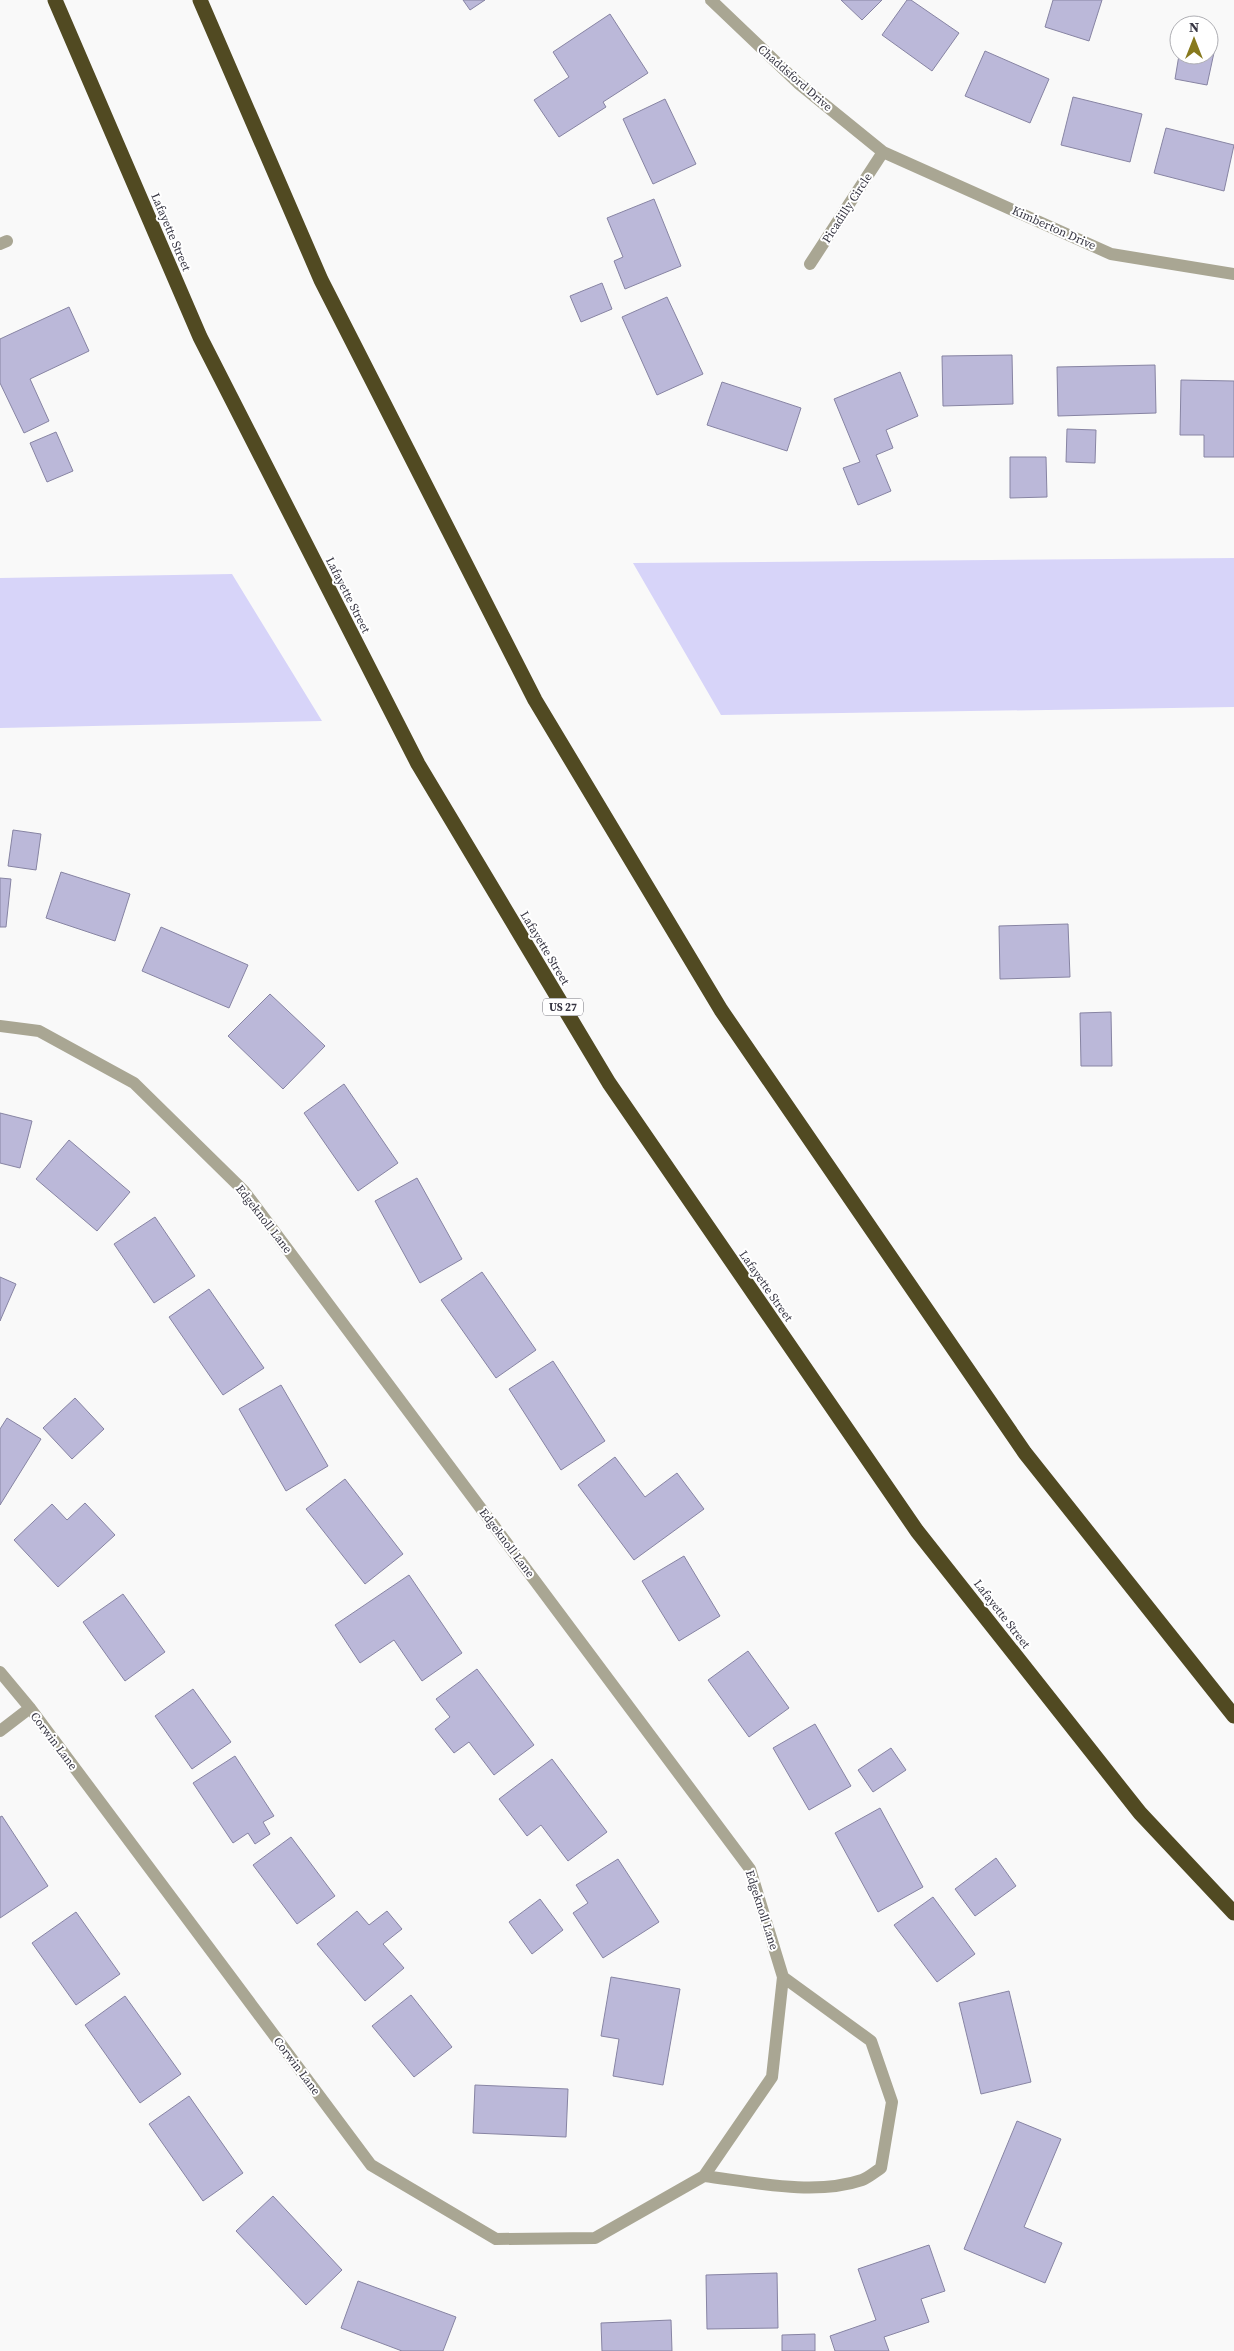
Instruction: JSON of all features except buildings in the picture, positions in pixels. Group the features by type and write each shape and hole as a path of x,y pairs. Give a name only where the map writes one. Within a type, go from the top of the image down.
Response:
{"highway":[{"name":"Lafayette Street","path":"55,0 200,337 418,764 608,1083 917,1532 1140,1812 1234,1913"},
{"path":"200,0 321,280 535,700 716,1002 1025,1453 1234,1716"}],"street":[{"name":"Chaddsford Drive","path":"711,0 798,83 883,152"},
{"name":"Picadilly Circle","path":"810,264 883,152"},
{"name":"Kimberton Drive","path":"883,152 1111,254 1234,274"},
{"name":"Edgeknoll Lane","path":"0,1026 39,1031 134,1083 244,1191 750,1869 783,1977 772,2077 704,2176"},
{"name":"Corwin Lane","path":"0,1672 30,1708 371,2165 496,2239 595,2238 704,2176"},
{"path":"0,1731 30,1708"},
{"path":"704,2176 797,2187 830,2186 863,2180 881,2168 892,2102 871,2041 783,1977"}],"shaded area":[{"path":"1234,558 1234,707 721,715 633,563"},
{"path":"232,574 322,721 0,728 0,578"}]}
